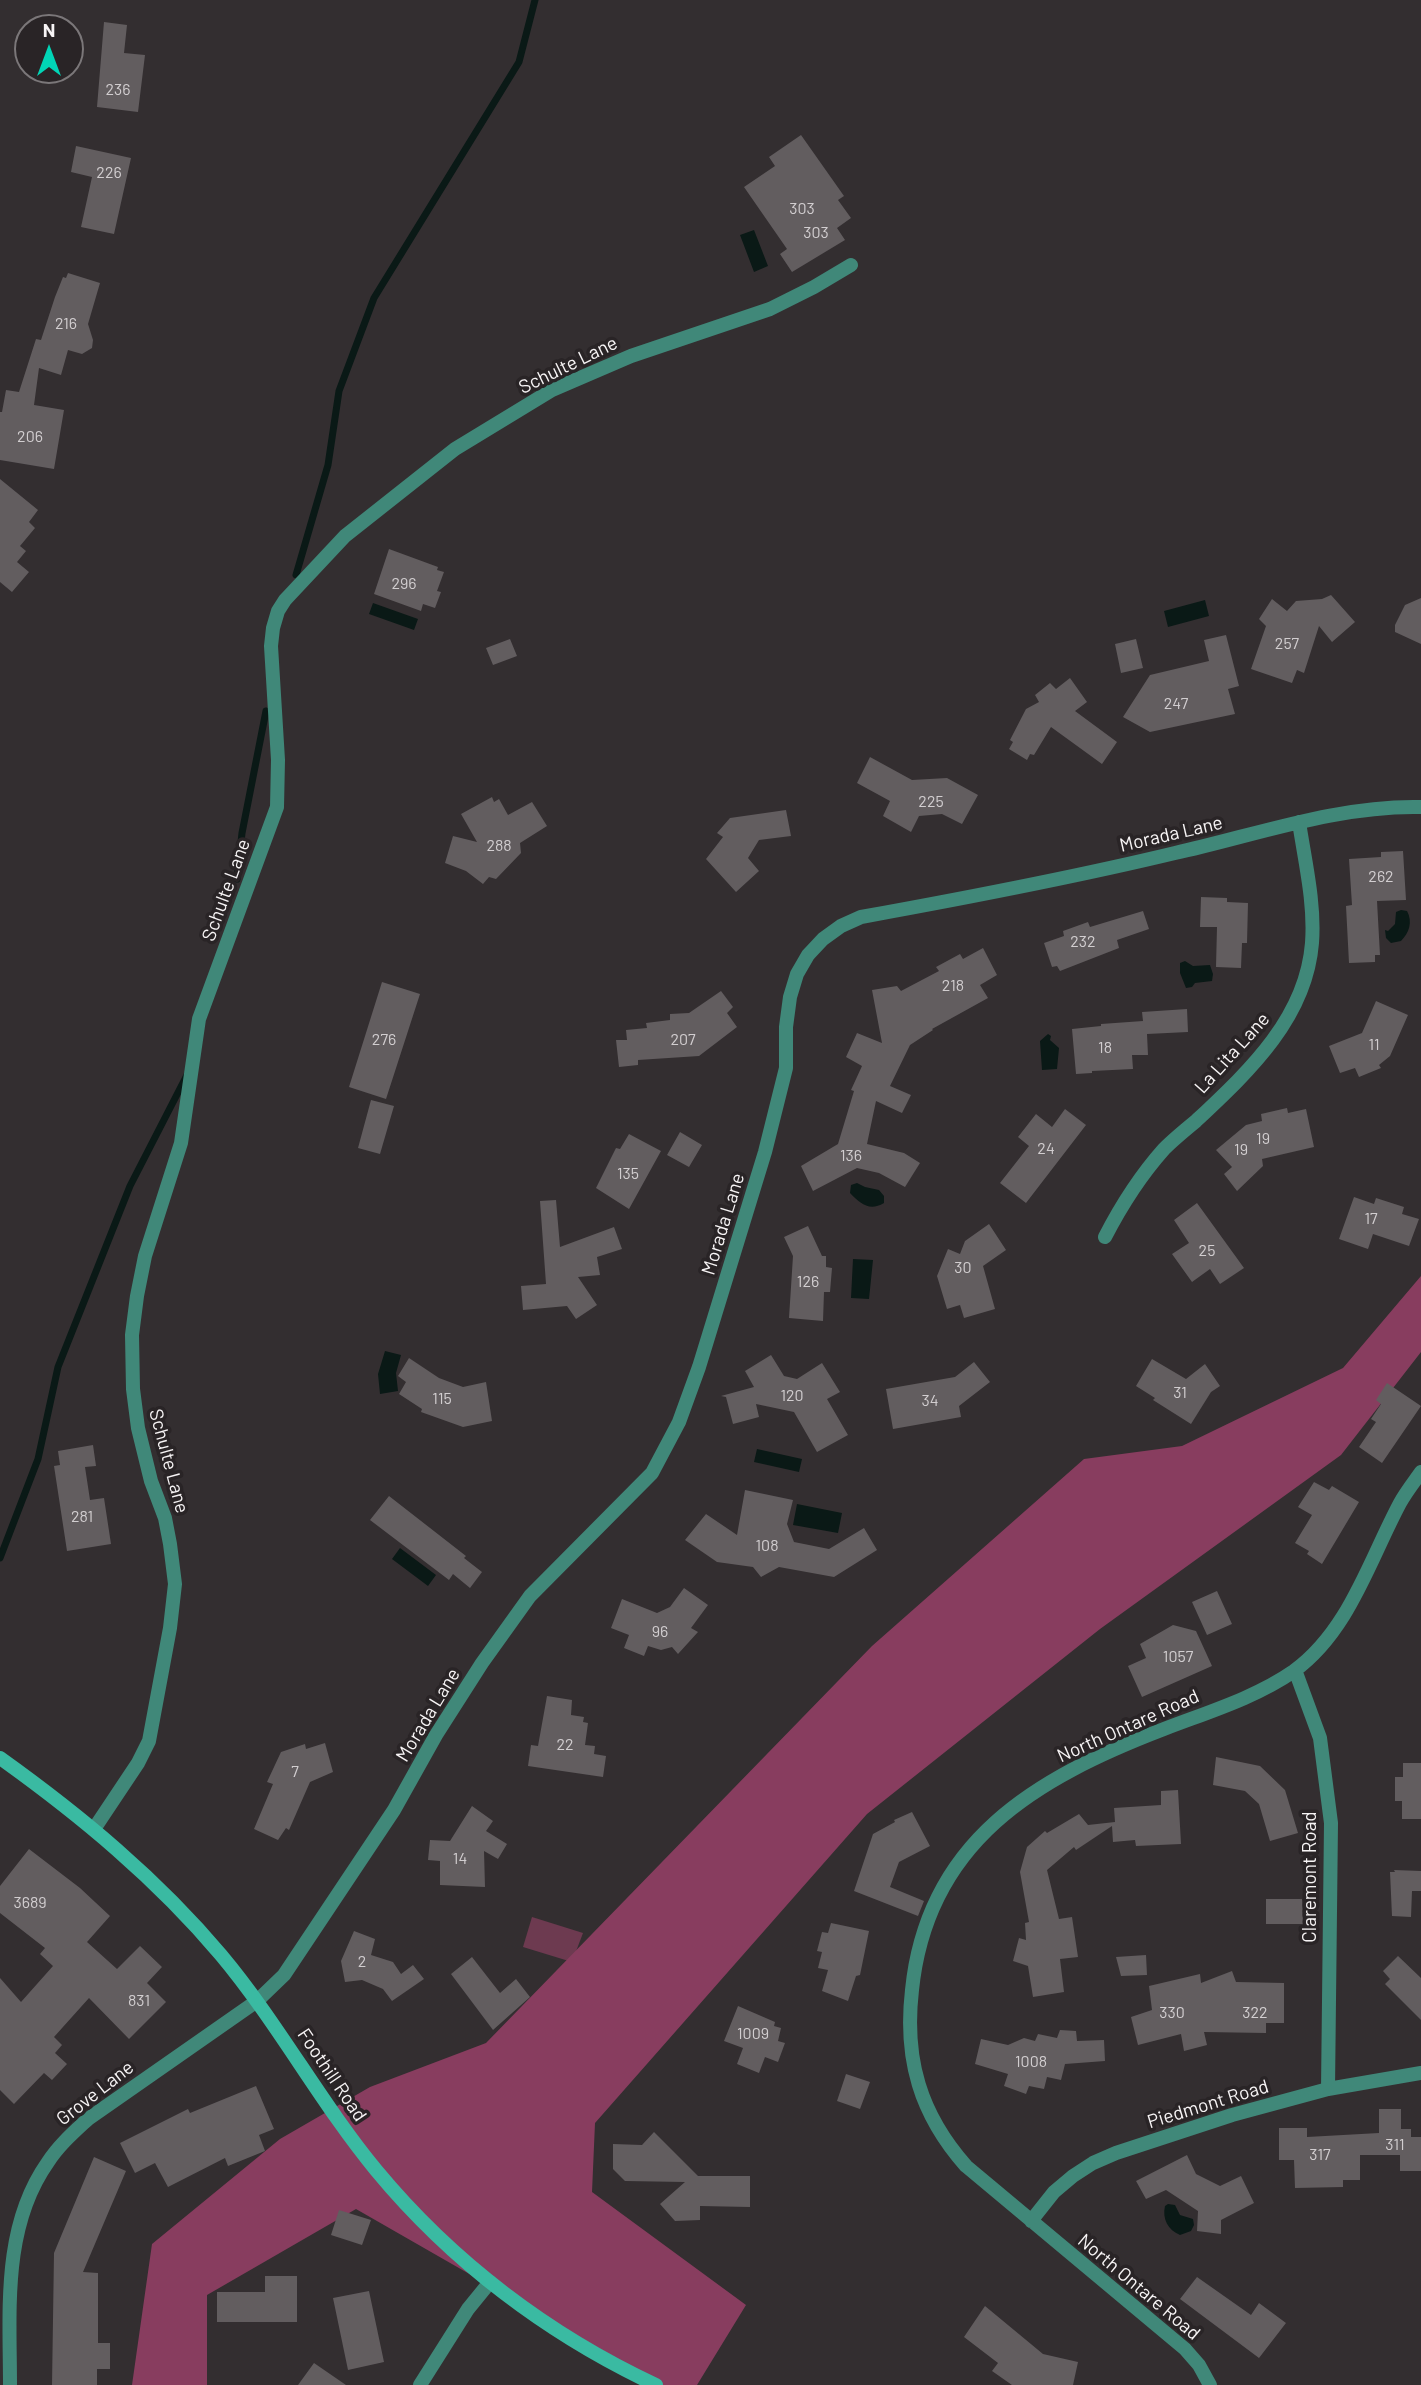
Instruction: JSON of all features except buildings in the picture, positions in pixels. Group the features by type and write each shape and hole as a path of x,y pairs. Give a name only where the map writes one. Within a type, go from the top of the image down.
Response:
{"main road":[{"name":"Foothill Road","path":"0,1758 94,1829 182,1912 257,2001 376,2169 447,2245 490,2282 583,2347 656,2385"}],"street":[{"name":"Schulte Lane","path":"94,1829 138,1763 149,1741 170,1628 175,1584 172,1558 165,1518 151,1480 138,1429 133,1389 132,1335 145,1256 181,1143 199,1019 277,807 278,760 271,665 273,628 278,611 285,600 345,536 455,449 552,390 631,356 770,309 851,265"},
{"name":"Morada Lane","path":"257,2001 284,1975 394,1810 436,1735 482,1663 530,1596 652,1473 679,1422 699,1367 765,1152 786,1068 786,1027 790,997 797,974 808,955 823,939 841,926 861,917 1095,872 1299,822 1364,811 1421,807"},
{"name":"La Lita Lane","path":"1105,1237 1140,1177 1167,1146 1235,1083 1271,1043 1287,1021 1299,997 1312,946 1313,919 1299,822"},
{"name":"North Ontare Road","path":"1210,2385 1199,2365 1185,2349 966,2166 948,2146 934,2124 915,2074 910,2035 914,1968 924,1927 936,1898 974,1844 1003,1817 1054,1780 1088,1760 1261,1691 1295,1670 1317,1651 1351,1604 1402,1500 1421,1472"},
{"name":"Claremont Road","path":"1295,1670 1320,1738 1331,1816 1328,2089"},
{"name":"Grove Lane","path":"10,2385 12,2258 18,2228 33,2187 48,2162 66,2139 88,2119 257,2001"},
{"name":"Piedmont Road","path":"1031,2221 1054,2192 1073,2176 1116,2153 1231,2115 1328,2089 1421,2073"},
{"path":"420,2385 468,2309 490,2282"}],"shaded area":[{"path":"754,230 768,266 754,272 740,235"},
{"path":"1205,600 1209,616 1168,627 1164,611"},
{"path":"373,603 418,619 414,630 369,614"},
{"path":"1407,911 1409,927 1401,941 1391,943 1386,938 1385,930 1388,931 1395,924 1396,912"},
{"path":"1185,961 1193,966 1210,965 1212,981 1195,983 1186,988 1180,973 1180,963"},
{"path":"1048,1034 1051,1036 1050,1040 1059,1048 1057,1069 1042,1070 1040,1041"},
{"path":"857,1183 879,1190 884,1196 884,1203 874,1207 861,1203 850,1193 851,1185"},
{"path":"853,1259 873,1260 869,1299 851,1298"},
{"path":"1421,1276 1421,1352 1341,1455 1100,1629 867,1814 595,2123 592,2192 746,2305 697,2385 663,2385 356,2209 207,2295 207,2385 132,2385 152,2244 280,2139 370,2087 486,2043 872,1646 1084,1459 1182,1446 1343,1368"},
{"path":"385,1351 401,1355 396,1373 398,1391 380,1394 378,1374"},
{"path":"757,1449 802,1459 799,1472 754,1462"},
{"path":"797,1504 842,1513 838,1533 793,1525"},
{"path":"400,1548 436,1575 428,1586 392,1559"},
{"path":"532,1917 583,1933 572,1962 523,1947"},
{"path":"1175,2205 1180,2215 1193,2219 1191,2231 1180,2235 1169,2227 1164,2215 1165,2206"}],"waterway":[{"path":"296,575 328,465 339,391 374,298 519,62 535,0"},
{"path":"237,879 242,833 266,711"},
{"path":"0,1558 38,1459 58,1367 130,1186 187,1075"}]}
